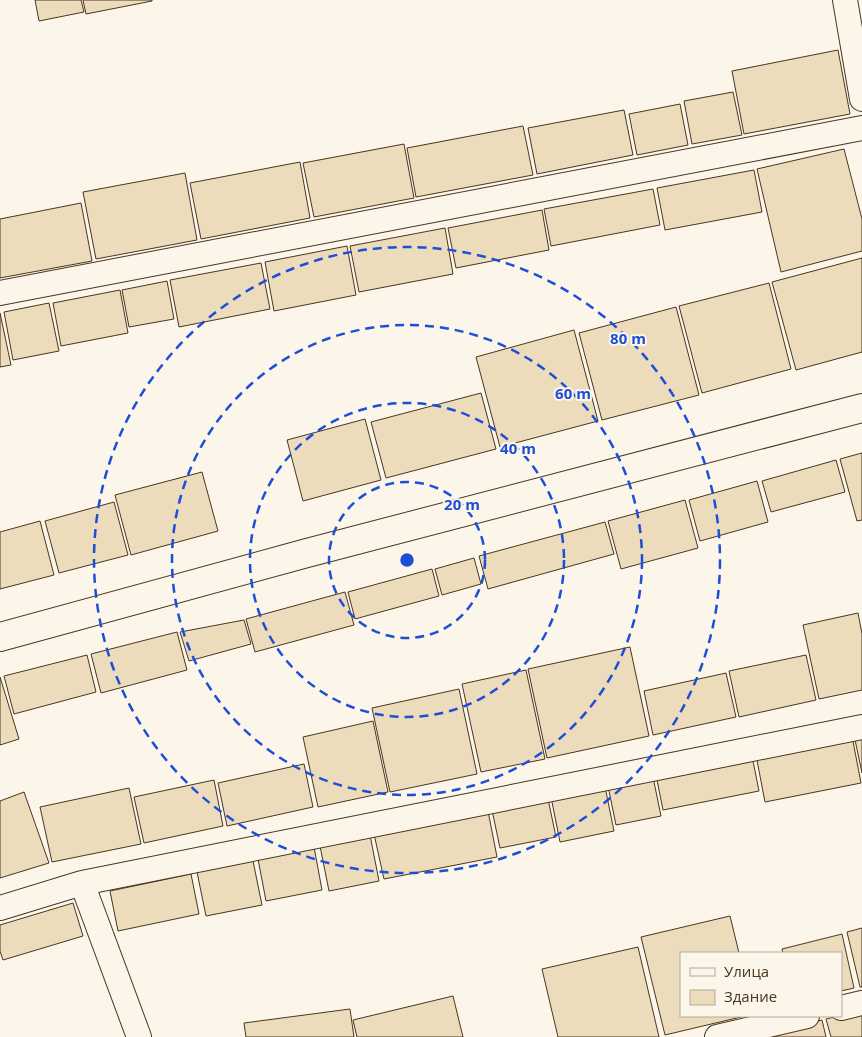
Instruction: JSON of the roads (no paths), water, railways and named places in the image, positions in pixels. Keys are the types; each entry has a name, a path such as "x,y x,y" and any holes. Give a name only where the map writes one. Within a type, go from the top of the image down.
{"main road":[{"path":"0,637 307,553 862,408"}],"street":[{"path":"845,0 862,99"},
{"path":"0,293 862,128"},
{"path":"0,908 82,883 862,727"},
{"path":"82,883 139,1037"},
{"path":"842,1008 862,1002"},
{"path":"717,1037 802,1017"}]}
